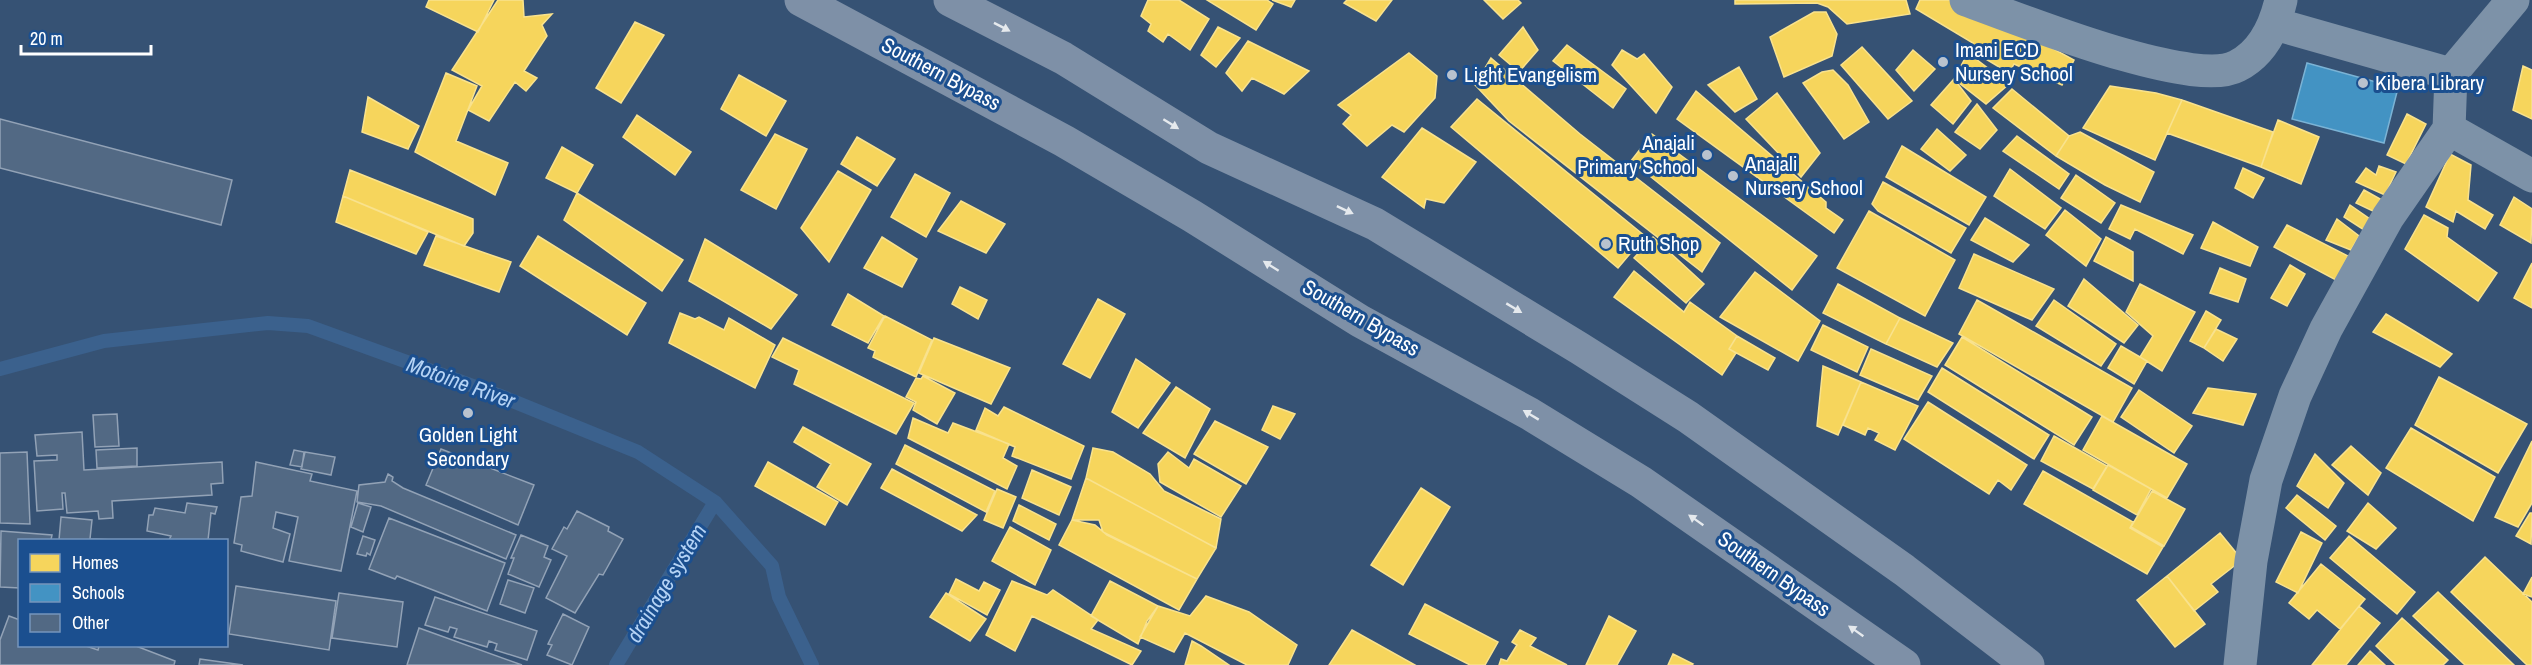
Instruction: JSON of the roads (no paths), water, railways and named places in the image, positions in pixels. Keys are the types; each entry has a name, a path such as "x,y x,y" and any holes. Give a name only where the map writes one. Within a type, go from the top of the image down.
{"highway":[{"name":"Southern Bypass","path":"801,0 1064,141 1192,216 1360,321 1530,414 1641,482 1904,665"},
{"path":"950,0 1063,58 1209,148 1375,224 1579,348 1688,417 1904,570 2028,665"}],"street":[{"path":"1966,0 2105,50 2177,68 2235,68 2255,54 2278,12 2451,74"},
{"path":"2240,665 2251,561 2266,480 2295,396 2326,329 2388,217 2449,129 2451,74 2513,0"},
{"path":"2449,129 2532,176"}],"waterway":[{"name":"Motoine River","path":"0,369 104,341 268,323 308,326 498,395 638,452 715,502 772,566 779,597 812,665"},
{"name":"drainage system","path":"616,665 715,502"}],"place":[{"name":"Imani ECD Nursery School","path":"1943,62"},
{"name":"Light Evangelism","path":"1452,75"},
{"name":"Kibera Library","path":"2363,83"},
{"name":"Anajali Primary School","path":"1707,155"},
{"name":"Anajali Nursery School","path":"1733,176"},
{"name":"Ruth Shop","path":"1606,244"},
{"name":"Golden Light Secondary","path":"468,413"}]}
